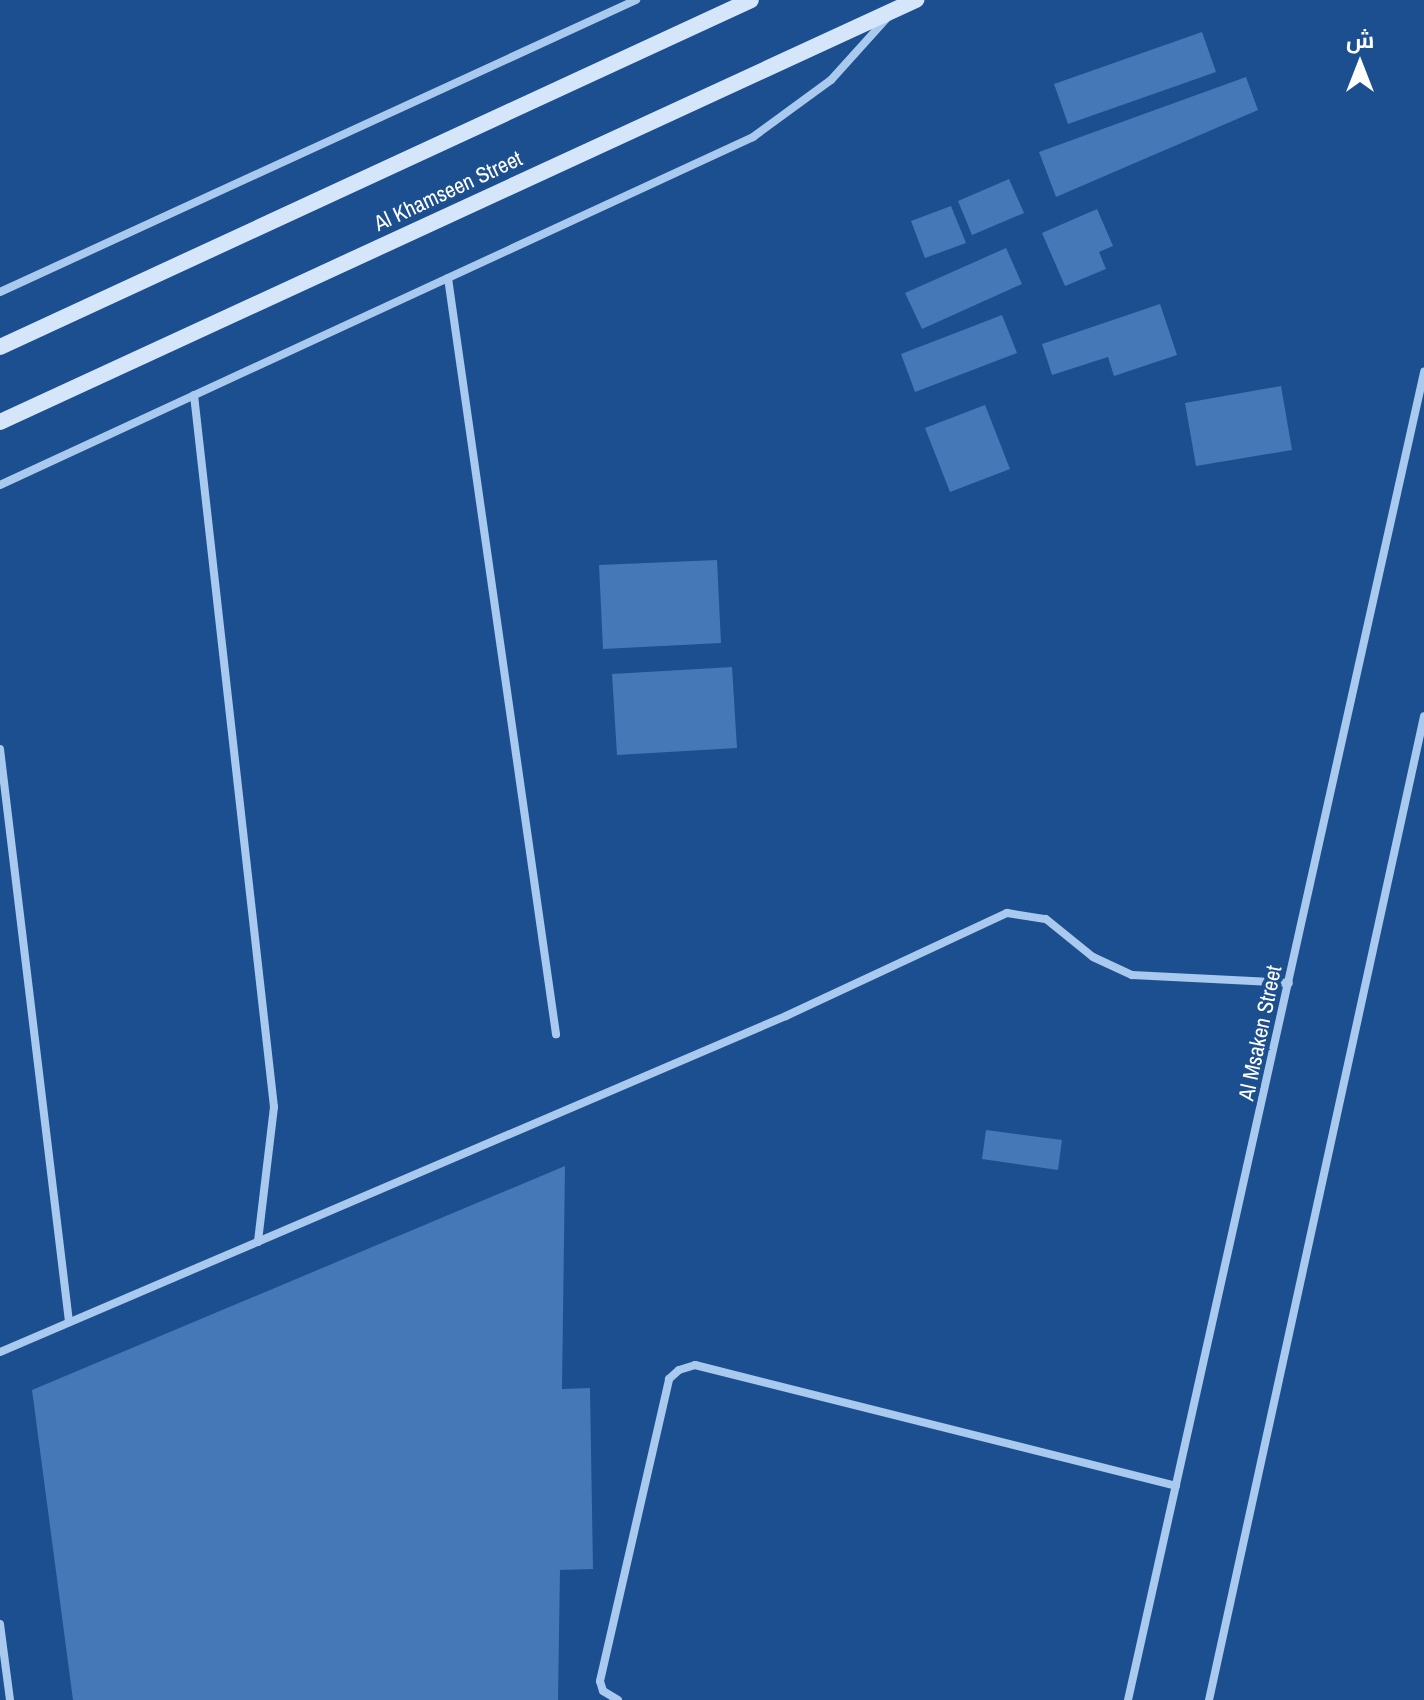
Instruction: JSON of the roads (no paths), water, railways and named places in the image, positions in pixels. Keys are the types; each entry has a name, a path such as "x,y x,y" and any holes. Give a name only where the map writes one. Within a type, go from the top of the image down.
{"main road":[{"name":"Al Khamseen Street","path":"0,347 751,0"},
{"name":"Al Khamseen Street","path":"0,422 916,0"}],"street":[{"path":"0,292 636,0"},
{"path":"0,485 753,137 831,80 896,8"},
{"path":"448,278 556,1034"},
{"name":"Al Msaken Street","path":"1128,1700 1424,372"},
{"path":"194,395 274,1107 258,1242"},
{"path":"1209,1700 1424,716"},
{"path":"0,749 69,1322"},
{"path":"0,1352 786,1016 1007,913 1046,919 1093,957 1132,975 1289,983"},
{"path":"618,1700 603,1691 600,1681 669,1379 679,1370 695,1365 1176,1486"},
{"path":"0,1624 10,1700"}]}
